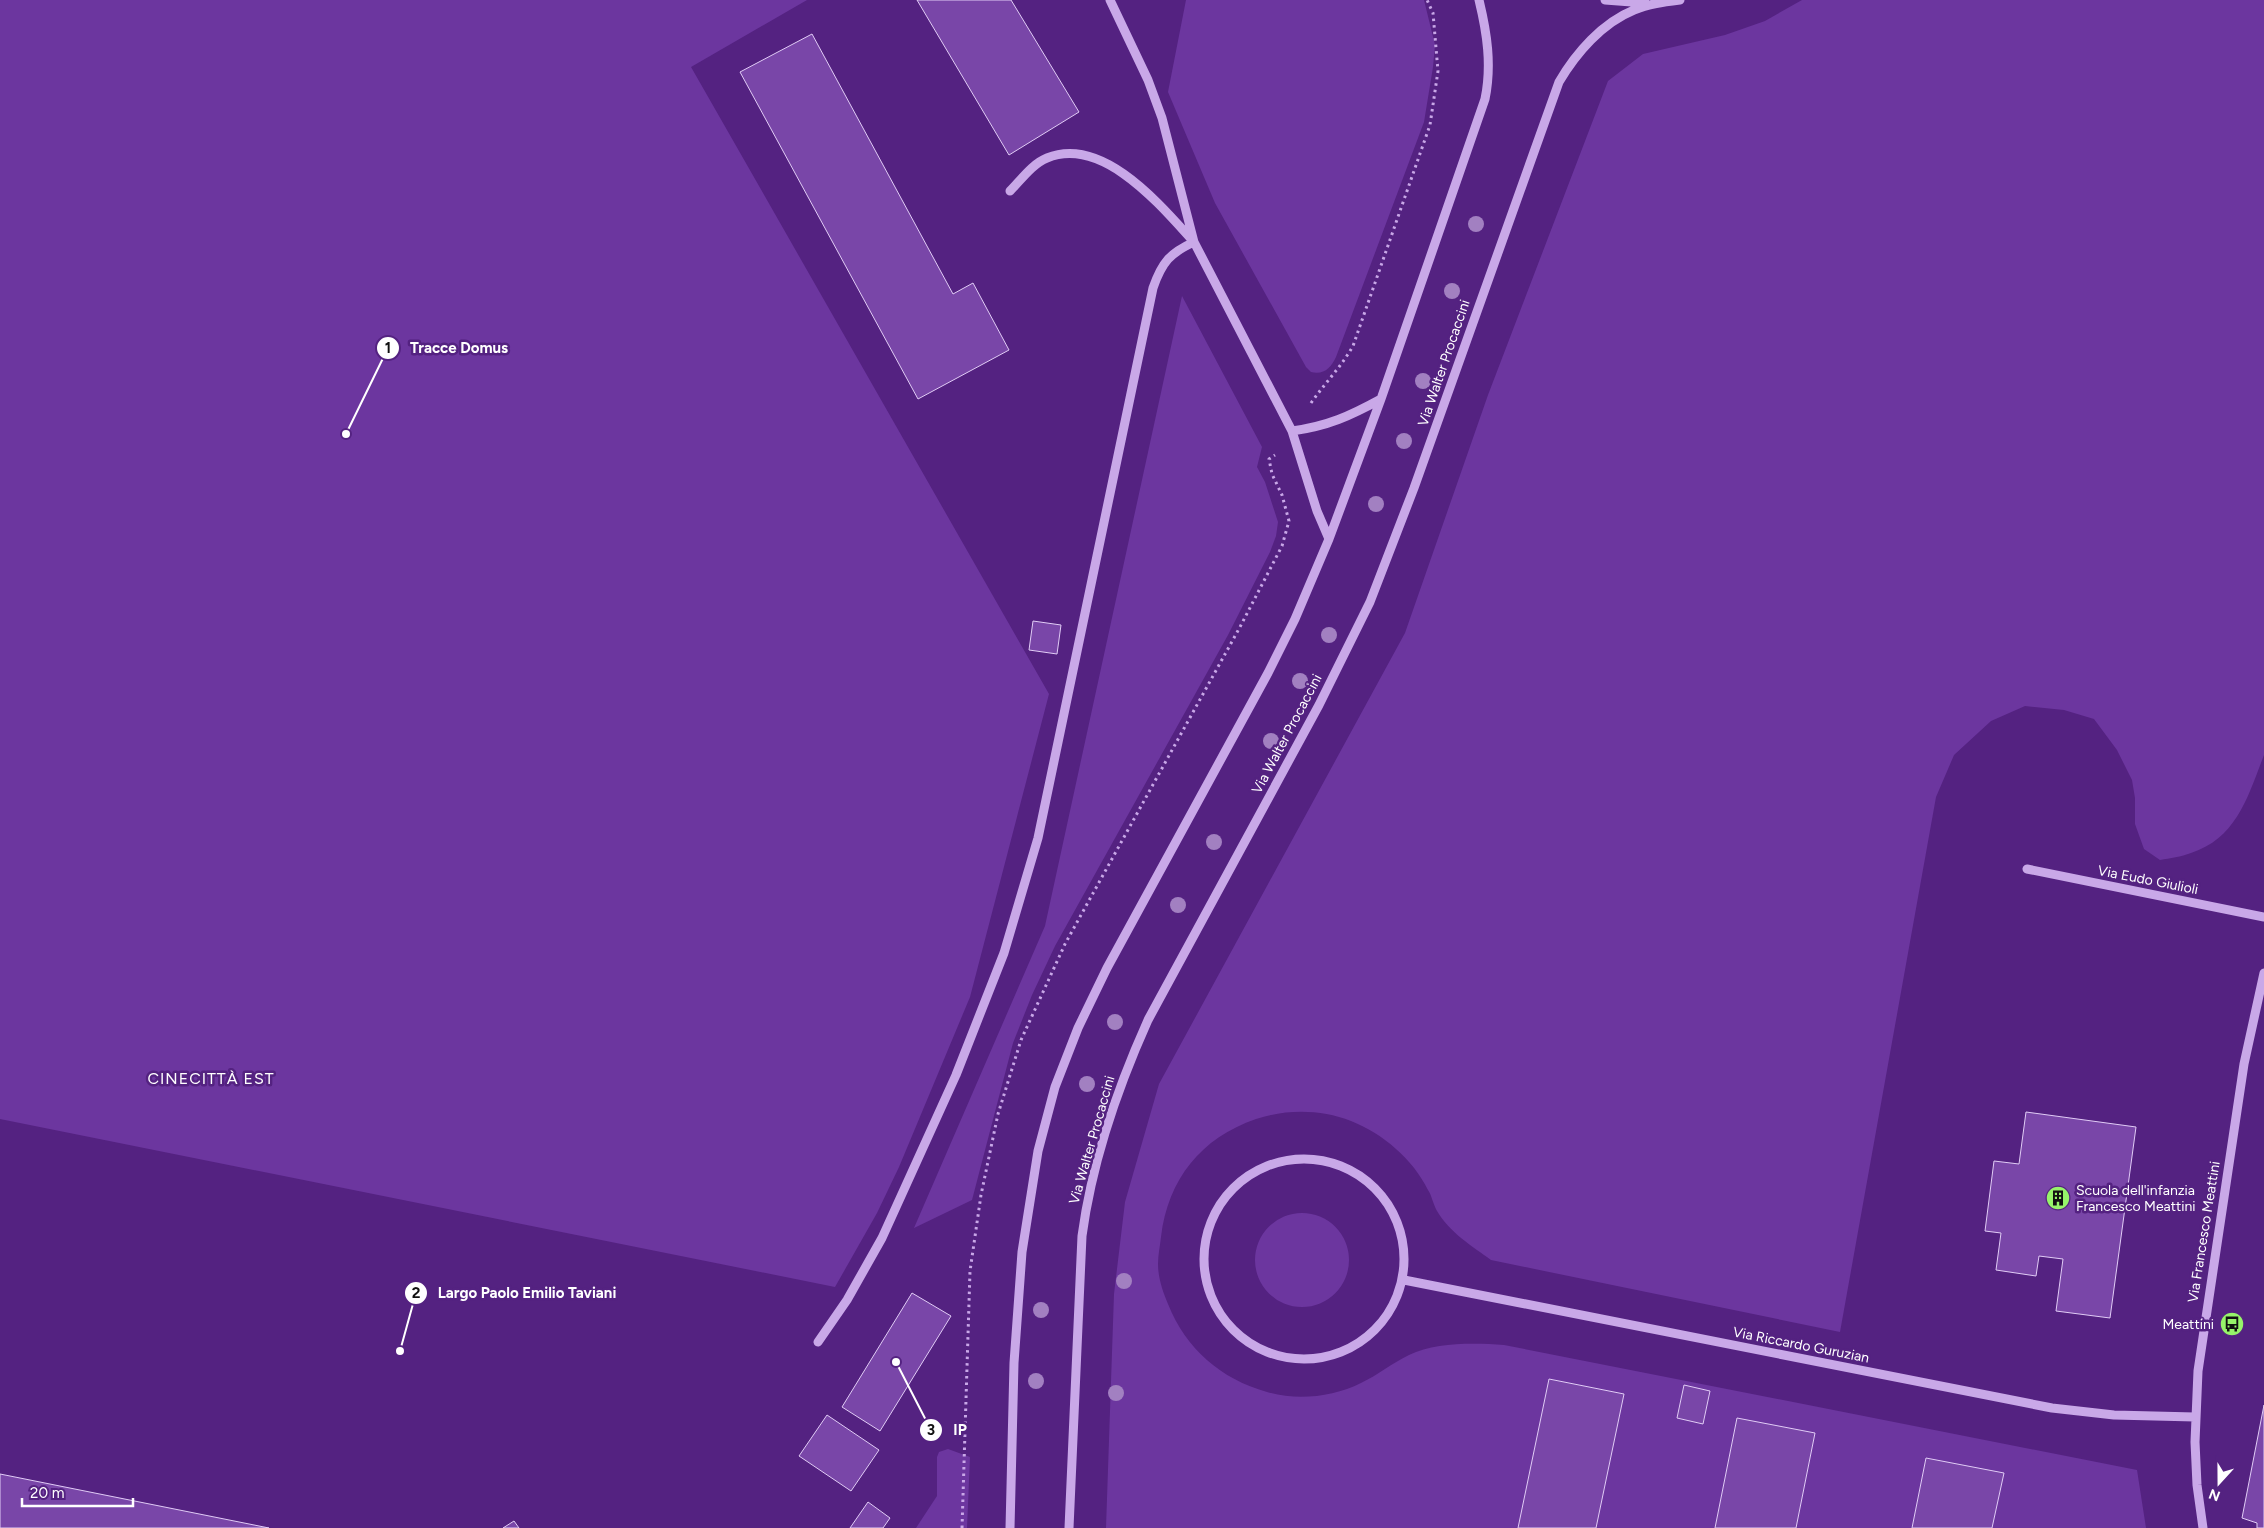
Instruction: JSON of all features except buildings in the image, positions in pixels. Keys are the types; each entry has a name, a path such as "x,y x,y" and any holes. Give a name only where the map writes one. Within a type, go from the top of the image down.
{"street":[{"path":"1110,0 1148,80 1162,118 1194,242 1292,431 1317,511 1329,540"},
{"path":"1010,1528 1014,1363 1022,1252 1038,1151 1055,1087 1078,1028 1107,968 1268,672 1295,619 1329,540 1381,399 1485,99 1489,77 1489,60 1480,0"},
{"name":"Via Walter Procaccini","path":"1605,0 1656,4"},
{"name":"Via Walter Procaccini","path":"1069,1528 1082,1236 1086,1204 1102,1142 1129,1064 1152,1012 1306,729 1370,602 1414,488 1559,82 1572,61 1609,24 1635,9 1680,0"},
{"path":"1010,192 1035,165 1046,158 1060,154 1090,158 1105,163 1123,173 1146,191 1194,242"},
{"path":"818,1342 851,1292 893,1217 968,1045 1004,953 1022,897 1040,828 1153,288 1166,260 1177,250 1194,242"},
{"path":"1292,431 1318,428 1336,422 1381,399"},
{"name":"Via Eudo Giulioli","path":"2027,870 2264,917"},
{"name":"Via Francesco Meattini","path":"2203,1528 2197,1476 2195,1417 2200,1352 2244,1064 2264,973"},
{"path":"1317,1159 1349,1169 1376,1189 1395,1215 1405,1248 1404,1280 1391,1311 1370,1336 1341,1353 1308,1360 1276,1356 1246,1341 1223,1318 1208,1288 1203,1255 1210,1223 1227,1194 1240,1183 1253,1173 1284,1161 1317,1159"},
{"name":"Via Riccardo Guruzian","path":"1404,1280 2044,1407 2114,1416 2195,1417"}],"path":[{"path":"1313,401 1342,366 1352,346 1430,125 1438,71 1433,13 1427,0"}],"shaded area":[{"path":"0,0 807,0 691,67 1049,694 970,997 899,1167 877,1213 835,1287 0,1119"},
{"path":"1186,0 1424,0 1435,45 1424,122 1336,357 1326,370 1316,373 1311,372 1306,367 1215,203 1168,92"},
{"path":"1802,0 2264,0 2264,755 2239,814 2220,837 2207,846 2187,854 2160,860 2144,849 2135,824 2135,798 2132,780 2117,750 2094,719 2064,710 2025,706 1991,721 1954,755 1936,797 1840,1332 1491,1260 1461,1238 1442,1219 1422,1179 1395,1148 1363,1126 1340,1117 1316,1112 1279,1113 1236,1127 1219,1137 1190,1163 1171,1197 1165,1216 1158,1257 1160,1280 1176,1320 1195,1348 1220,1370 1235,1379 1267,1392 1303,1397 1339,1392 1361,1383 1403,1358 1420,1351 1455,1344 1504,1345 2137,1470 2146,1528 1106,1528 1114,1294 1125,1202 1159,1084 1405,633 1488,395 1608,81 1643,54 1725,35 1765,21"},
{"path":"1182,296 1262,447 1257,467 1265,482 1278,522 1276,536 1270,552 1228,635 1055,946 1032,995 1013,1043 972,1200 914,1228 1045,926"},
{"path":"1302,1213 1320,1217 1335,1227 1345,1242 1349,1260 1345,1278 1335,1293 1320,1303 1302,1307 1284,1303 1269,1293 1259,1278 1255,1260 1259,1242 1269,1227 1284,1217"},
{"path":"948,1449 970,1457 967,1528 916,1528 937,1496 937,1457 939,1452"}],"place":[{"name":"Tracce Domus","path":"346,434"},
{"name":"Scuola dell'infanzia Francesco Meattini","path":"2058,1198"},
{"name":"Meattini","path":"2232,1324"},
{"name":"Largo Paolo Emilio Taviani","path":"400,1351"},
{"name":"IP","path":"896,1362"}],"district":[{"name":"CINECITTÀ EST","path":"211,1078"}]}
